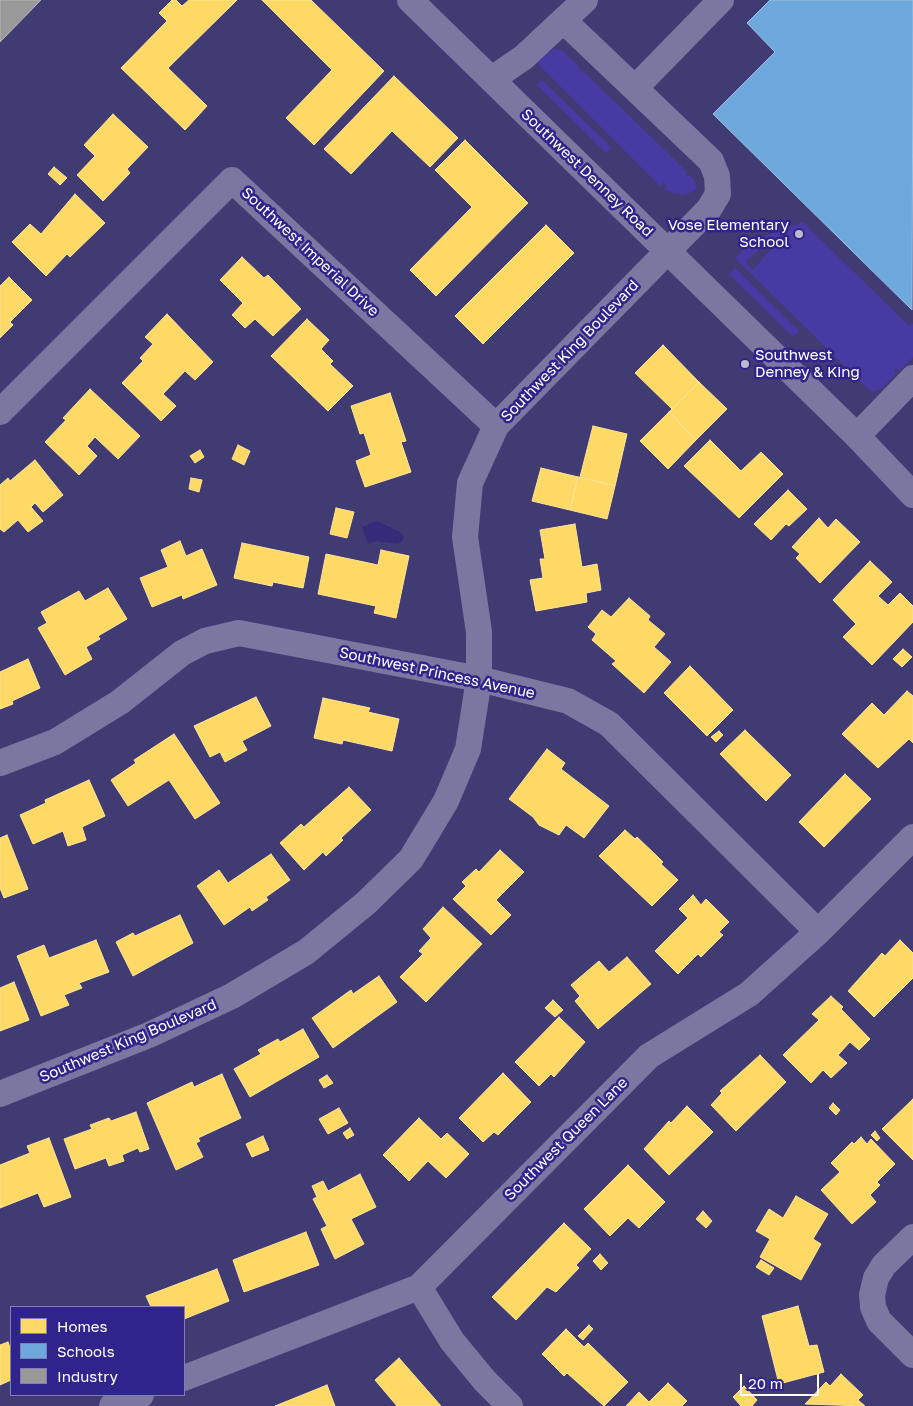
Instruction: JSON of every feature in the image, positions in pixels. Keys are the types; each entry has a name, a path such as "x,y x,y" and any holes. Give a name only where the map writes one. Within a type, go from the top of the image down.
{"street":[{"name":"Southwest Denney Road","path":"410,0 857,436 913,495"},
{"path":"492,79 524,57 585,0"},
{"path":"635,88 721,0"},
{"name":"Southwest King Boulevard","path":"0,1094 149,1036 232,996 306,952 366,903 412,859 446,801 468,749 479,679 479,632 465,537 470,484 496,426 667,252 708,209 718,194 717,176 711,161 564,21"},
{"name":"Southwest Imperial Drive","path":"0,412 232,180 496,426"},
{"path":"857,436 913,378"},
{"name":"Southwest Princess Avenue","path":"0,763 55,742 120,702 182,653 205,641 239,633 479,679 568,701 610,724 818,932"},
{"name":"Southwest Queen Lane","path":"185,1378 419,1287 649,1056 749,994 818,932 913,837"},
{"path":"913,1236 884,1265 876,1278 872,1295 873,1307 878,1321 913,1355"},
{"path":"419,1287 452,1342 485,1381 510,1406"},
{"path":"112,1406 138,1396"}],"shaded area":[{"path":"555,48 563,51 581,69 579,71 583,71 687,172 685,174 687,177 689,175 694,179 697,190 681,196 680,193 674,194 664,189 667,186 664,183 660,186 536,62"},
{"path":"542,80 612,148 606,153 537,85"},
{"path":"803,222 908,325 913,324 913,357 900,371 896,368 894,370 897,373 880,390 872,392 735,258 752,241","holes":["770,240 775,245 753,270 745,262"]},
{"path":"735,268 799,331 793,337 729,274"},
{"path":"377,521 400,532 404,537 403,540 398,544 376,541 368,544 362,527"}],"building: Homes":[{"path":"172,0 176,0 182,6 189,0 237,0 168,68 207,106 185,130 121,68 167,21 159,13"},
{"path":"262,0 311,0 384,71 314,145 286,118 332,70"},
{"path":"394,76 458,138 430,167 392,131 351,174 324,149"},
{"path":"113,114 148,147 127,169 130,173 103,201 77,175 95,156 84,145"},
{"path":"465,140 528,203 436,296 410,270 472,207 435,170"},
{"path":"54,167 67,178 60,185 48,174"},
{"path":"75,194 105,223 70,257 67,254 46,276 12,242 30,224 41,234"},
{"path":"546,225 574,253 483,344 455,316"},
{"path":"242,257 264,278 268,275 301,309 273,336 255,319 245,328 232,315 243,303 220,280"},
{"path":"9,277 32,300 10,322 13,325 0,338 0,286"},
{"path":"167,314 213,362 195,380 185,371 163,394 176,406 161,421 122,383 143,361 140,358 153,344 145,337"},
{"path":"307,319 329,340 321,349 333,361 330,364 353,386 328,411 271,356"},
{"path":"663,345 699,382 672,409 635,373"},
{"path":"699,382 727,409 696,440 669,412"},
{"path":"90,389 140,436 118,459 95,437 87,446 97,456 79,475 45,442 66,420 63,418"},
{"path":"390,393 406,441 401,442 411,472 365,487 356,461 371,455 364,433 360,434 351,406"},
{"path":"669,412 696,440 668,469 640,441"},
{"path":"593,426 627,434 615,486 580,477"},
{"path":"710,440 741,471 761,452 783,474 739,518 684,466"},
{"path":"238,445 250,451 244,465 232,459"},
{"path":"200,450 204,457 195,463 190,456"},
{"path":"35,460 63,495 43,512 35,503 31,507 43,521 28,532 18,520 4,532 0,529 0,485 8,478 10,481"},
{"path":"541,468 578,477 570,510 532,501"},
{"path":"578,477 615,486 607,519 570,510"},
{"path":"191,478 202,480 199,492 189,489"},
{"path":"788,490 807,509 789,526 786,524 771,540 754,524"},
{"path":"336,508 354,512 347,538 330,534"},
{"path":"819,518 828,528 836,519 860,542 820,583 796,558 800,554 792,547"},
{"path":"575,524 582,567 597,564 601,590 586,593 587,602 536,611 530,580 543,578 540,559 545,559 540,530"},
{"path":"180,541 186,556 202,549 217,585 183,599 182,595 152,607 140,578 168,567 161,550"},
{"path":"242,543 309,557 303,588 273,582 272,586 234,578"},
{"path":"381,550 409,556 396,618 374,613 376,606 318,594 326,554 378,565"},
{"path":"870,561 892,582 878,596 888,605 900,593 913,606 913,622 872,665 843,637 856,624 833,600"},
{"path":"108,588 127,619 98,636 100,639 86,647 92,659 65,675 38,628 47,623 41,612 79,591 85,601"},
{"path":"629,598 650,616 648,620 665,634 654,647 671,662 644,693 612,664 616,661 592,640 596,634 588,627 602,610 611,617"},
{"path":"903,649 912,657 902,667 893,659"},
{"path":"28,659 40,688 12,701 13,704 0,709 0,672"},
{"path":"690,666 733,710 707,736 664,693"},
{"path":"907,691 913,696 913,743 909,739 878,768 842,734 872,703 884,715"},
{"path":"256,697 271,726 242,741 247,750 225,762 220,752 210,757 194,726"},
{"path":"323,698 370,708 368,712 399,719 392,751 343,740 342,744 314,738"},
{"path":"745,730 791,775 766,801 720,754"},
{"path":"719,731 723,735 716,742 711,737"},
{"path":"174,734 220,803 195,819 169,780 128,806 111,780 136,763 134,760"},
{"path":"547,749 565,763 561,769 609,806 584,838 566,825 559,835 539,825 533,817 509,799"},
{"path":"845,774 871,799 824,847 799,822"},
{"path":"89,780 105,816 82,827 86,840 68,846 63,831 33,844 20,815 46,803 45,800"},
{"path":"349,787 371,810 341,838 343,840 326,856 323,852 304,870 280,843 301,824 304,827"},
{"path":"625,830 635,839 637,837 663,862 661,864 678,880 652,906 599,856"},
{"path":"7,835 28,889 4,898 0,888 0,838"},
{"path":"500,850 524,872 496,900 511,915 491,935 453,899 466,886 462,882 476,869 479,872"},
{"path":"271,854 290,880 266,897 268,900 252,911 250,907 224,925 197,886 219,870 228,883"},
{"path":"693,895 701,905 706,899 729,922 719,932 723,935 701,957 698,954 678,974 655,951 688,918 679,909"},
{"path":"443,907 482,944 426,1002 400,977 423,954 419,951 431,938 423,929"},
{"path":"180,915 193,943 133,976 116,942 133,933 135,936"},
{"path":"96,940 109,972 79,983 82,988 64,995 69,1005 41,1016 17,956 44,945 49,958"},
{"path":"900,940 913,953 913,978 874,1017 848,991 882,953 885,956"},
{"path":"627,957 651,984 598,1029 575,1001 580,996 571,985 599,961 609,972"},
{"path":"379,976 397,1002 333,1048 312,1018 351,990 353,994"},
{"path":"14,982 29,1020 0,1031 0,988"},
{"path":"831,996 870,1039 859,1050 850,1042 838,1055 847,1063 831,1078 823,1070 811,1083 783,1055 819,1020 812,1014"},
{"path":"553,1000 563,1010 555,1017 545,1008"},
{"path":"559,1017 585,1042 554,1077 551,1074 539,1086 515,1062"},
{"path":"303,1029 319,1057 250,1097 234,1069 261,1054 258,1050 278,1039 280,1042"},
{"path":"760,1055 786,1082 736,1131 711,1105 722,1093 720,1091"},
{"path":"503,1073 531,1102 498,1135 494,1132 483,1142 459,1118"},
{"path":"222,1074 241,1118 198,1138 200,1141 196,1143 203,1157 176,1170 147,1103 192,1082 194,1087"},
{"path":"327,1075 333,1083 324,1088 319,1080"},
{"path":"913,1099 913,1160 882,1129"},
{"path":"833,1103 840,1110 836,1115 829,1108"},
{"path":"687,1106 713,1132 669,1175 644,1149 669,1121 671,1123"},
{"path":"339,1108 348,1123 328,1134 319,1119"},
{"path":"136,1112 149,1149 140,1152 138,1148 122,1155 124,1161 109,1166 106,1158 75,1169 64,1139 92,1129 90,1125 109,1118 111,1121"},
{"path":"419,1118 441,1139 447,1133 469,1154 446,1178 428,1161 409,1181 383,1155"},
{"path":"350,1128 354,1135 347,1139 343,1133"},
{"path":"875,1131 880,1138 877,1141 871,1135"},
{"path":"263,1136 269,1150 252,1157 246,1144"},
{"path":"861,1137 867,1144 871,1139 895,1164 877,1182 880,1185 870,1195 876,1202 852,1224 821,1190 840,1172 831,1163 852,1142 854,1144"},
{"path":"49,1138 71,1197 44,1207 38,1193 0,1208 0,1165 30,1153 27,1146"},
{"path":"628,1165 665,1202 639,1228 628,1218 610,1236 584,1209"},
{"path":"360,1174 376,1207 351,1219 364,1244 335,1259 321,1229 327,1226 313,1199 317,1197 312,1186 323,1181 328,1191"},
{"path":"796,1196 828,1214 813,1239 821,1244 801,1280 760,1257 770,1239 756,1231 769,1209 783,1218"},
{"path":"703,1211 712,1221 706,1228 696,1219"},
{"path":"564,1223 591,1249 576,1265 579,1268 556,1292 547,1287 516,1320 492,1297"},
{"path":"306,1232 319,1265 244,1292 233,1260"},
{"path":"600,1254 608,1263 601,1270 593,1261"},
{"path":"761,1260 774,1268 769,1275 756,1267"},
{"path":"217,1269 229,1301 185,1319 185,1306 151,1306 146,1296"},
{"path":"798,1306 809,1346 817,1345 824,1372 779,1384 762,1316"},
{"path":"589,1325 593,1329 583,1340 578,1336"},
{"path":"566,1329 584,1347 588,1343 628,1382 604,1406 567,1373 564,1376 542,1354"},
{"path":"8,1342 10,1347 10,1380 0,1385 0,1345"},
{"path":"399,1358 441,1406 397,1406 375,1380"},
{"path":"841,1374 863,1395 858,1400 865,1406 805,1404 826,1382 830,1386"},
{"path":"668,1383 687,1401 682,1406 626,1406 639,1392 649,1402"},
{"path":"327,1385 335,1406 275,1406"},
{"path":"744,1386 757,1400 752,1406 741,1406 733,1397"}],"building: Schools":[{"name":"Vose Elementary School","path":"770,0 913,0 912,310 713,114 775,52 747,23"}],"building: Industry":[{"path":"0,0 41,0 0,42"}],"place":[{"name":"Vose Elementary School","path":"799,234"},
{"name":"Southwest Denney & King","path":"745,364"}]}
